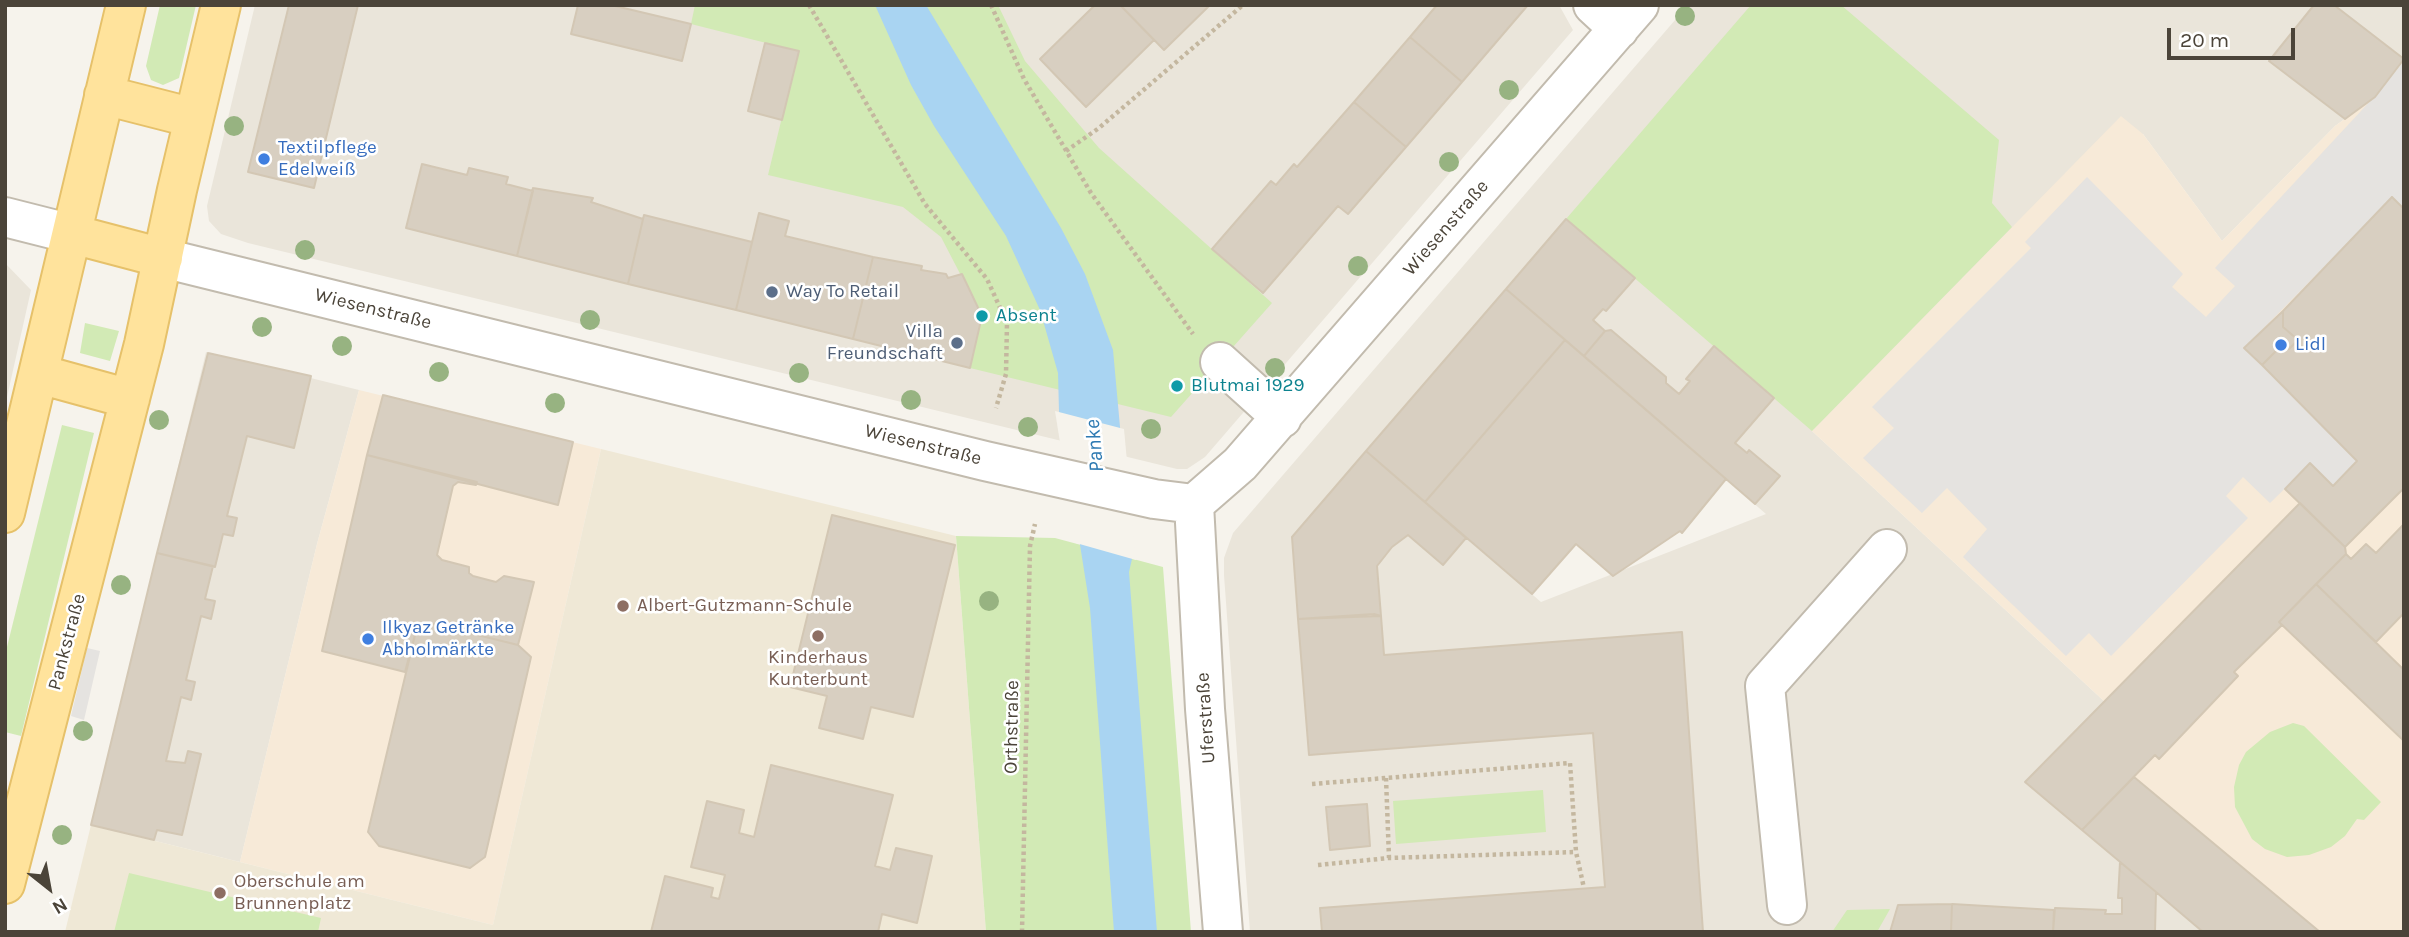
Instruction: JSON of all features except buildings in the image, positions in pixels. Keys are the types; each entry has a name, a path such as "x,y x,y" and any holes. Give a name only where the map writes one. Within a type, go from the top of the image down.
{"main road":[{"path":"5,513 125,5"},
{"name":"Pankstraße","path":"5,884 130,399 221,5"},
{"path":"104,95 194,118"},
{"name":"Wiesenstraße","path":"72,234 163,258"},
{"path":"39,374 130,399"}],"street":[{"name":"Wiesenstraße","path":"163,258 1051,475 1154,499 1194,504 1240,464 1282,418 1617,13"},
{"name":"Wiesenstraße","path":"5,217 72,234"},
{"path":"1220,362 1282,418"},
{"name":"Uferstraße","path":"1194,504 1205,709 1223,932"},
{"path":"1787,905 1765,685 1887,549"}],"path":[{"path":"809,5 925,204 992,290 1007,323 1006,374 996,408"},
{"path":"991,5 1024,79 1091,192 1184,325 1220,362"},
{"path":"1066,150 1099,128 1243,5"},
{"name":"Orthstraße","path":"1022,932 1030,545 1035,524"},
{"path":"1312,784 1570,763 1576,852 1584,888"},
{"path":"1386,778 1389,858"},
{"path":"1318,864 1389,858 1576,852"}],"shaded area":[{"path":"255,5 1559,5 1573,30 1205,457 1187,469 1177,469 248,243 221,234 209,221 207,206"},
{"path":"1688,5 2404,5 2404,61 2375,97 2335,126 2222,241 2143,134 1812,431 2105,702 2203,932 1250,932 1224,575 1224,558 1233,533","holes":["1584,356 1766,514 1541,602 1366,451"]},
{"path":"2404,61 2404,932 2203,932 2025,782 2105,702 1812,431 2121,116 2143,134 2222,241 2335,126 2375,97"},
{"path":"2404,61 2404,209 2392,198 2244,348 2357,461 2333,486 2310,464 2270,503 2243,477 2226,496 2248,518 2111,656 2089,633 2066,656 1963,557 1987,529 1947,488 1922,513 1863,458 1894,428 1872,407 2031,248 2025,242 2087,177 2183,274 2172,287 2206,317 2235,286 2215,268 2374,97"},
{"path":"5,263 31,290 5,406"},
{"path":"206,352 359,390 317,544 240,862 91,825"},
{"path":"359,390 601,449 493,925 240,862 317,544"},
{"path":"601,449 956,536 986,932 65,932 91,825 493,925"},
{"path":"87,648 100,651 84,720 71,716"}],"green space":[{"path":"160,5 196,5 179,78 163,85 151,80 146,66"},
{"path":"695,5 998,5 1025,61 1099,148 1272,303 1171,417 970,368 982,316 941,237 903,207 768,175 798,51 691,24"},
{"path":"1751,5 1841,5 1999,140 1992,203 2012,227 1812,431 1566,219"},
{"path":"85,323 119,331 110,361 80,353"},
{"path":"62,425 94,433 21,736 5,732 5,655"},
{"path":"956,536 1055,538 1163,567 1191,932 986,932"},
{"path":"2293,723 2304,726 2381,802 2364,820 2357,819 2345,836 2331,847 2309,855 2287,857 2265,849 2252,839 2235,807 2234,787 2239,765 2246,752 2270,732"},
{"path":"1543,790 1546,832 1396,844 1393,801"},
{"path":"129,873 321,918 318,932 114,932"},
{"path":"1890,909 1877,932 1832,932 1847,910"}],"water":[{"name":"Panke","path":"875,5 926,5 1061,228 1085,274 1113,350 1132,559 1129,572 1157,932 1114,932 1090,608 1059,412 1058,373 1040,310 1006,236 934,126 911,85"}],"pier":[{"path":"1055,411 1124,429 1136,560 1076,543"}],"place":[{"name":"Textilpflege Edelweiß","path":"264,159"},
{"name":"Way To Retail","path":"772,292"},
{"name":"Absent","path":"982,316"},
{"name":"Villa Freundschaft","path":"957,343"},
{"name":"Lidl","path":"2281,345"},
{"name":"Blutmai 1929","path":"1177,386"},
{"name":"Albert-Gutzmann-Schule","path":"623,606"},
{"name":"Kinderhaus Kunterbunt","path":"818,636"},
{"name":"Ilkyaz Getränke Abholmärkte","path":"368,639"},
{"name":"Oberschule am Brunnenplatz","path":"220,893"}]}
